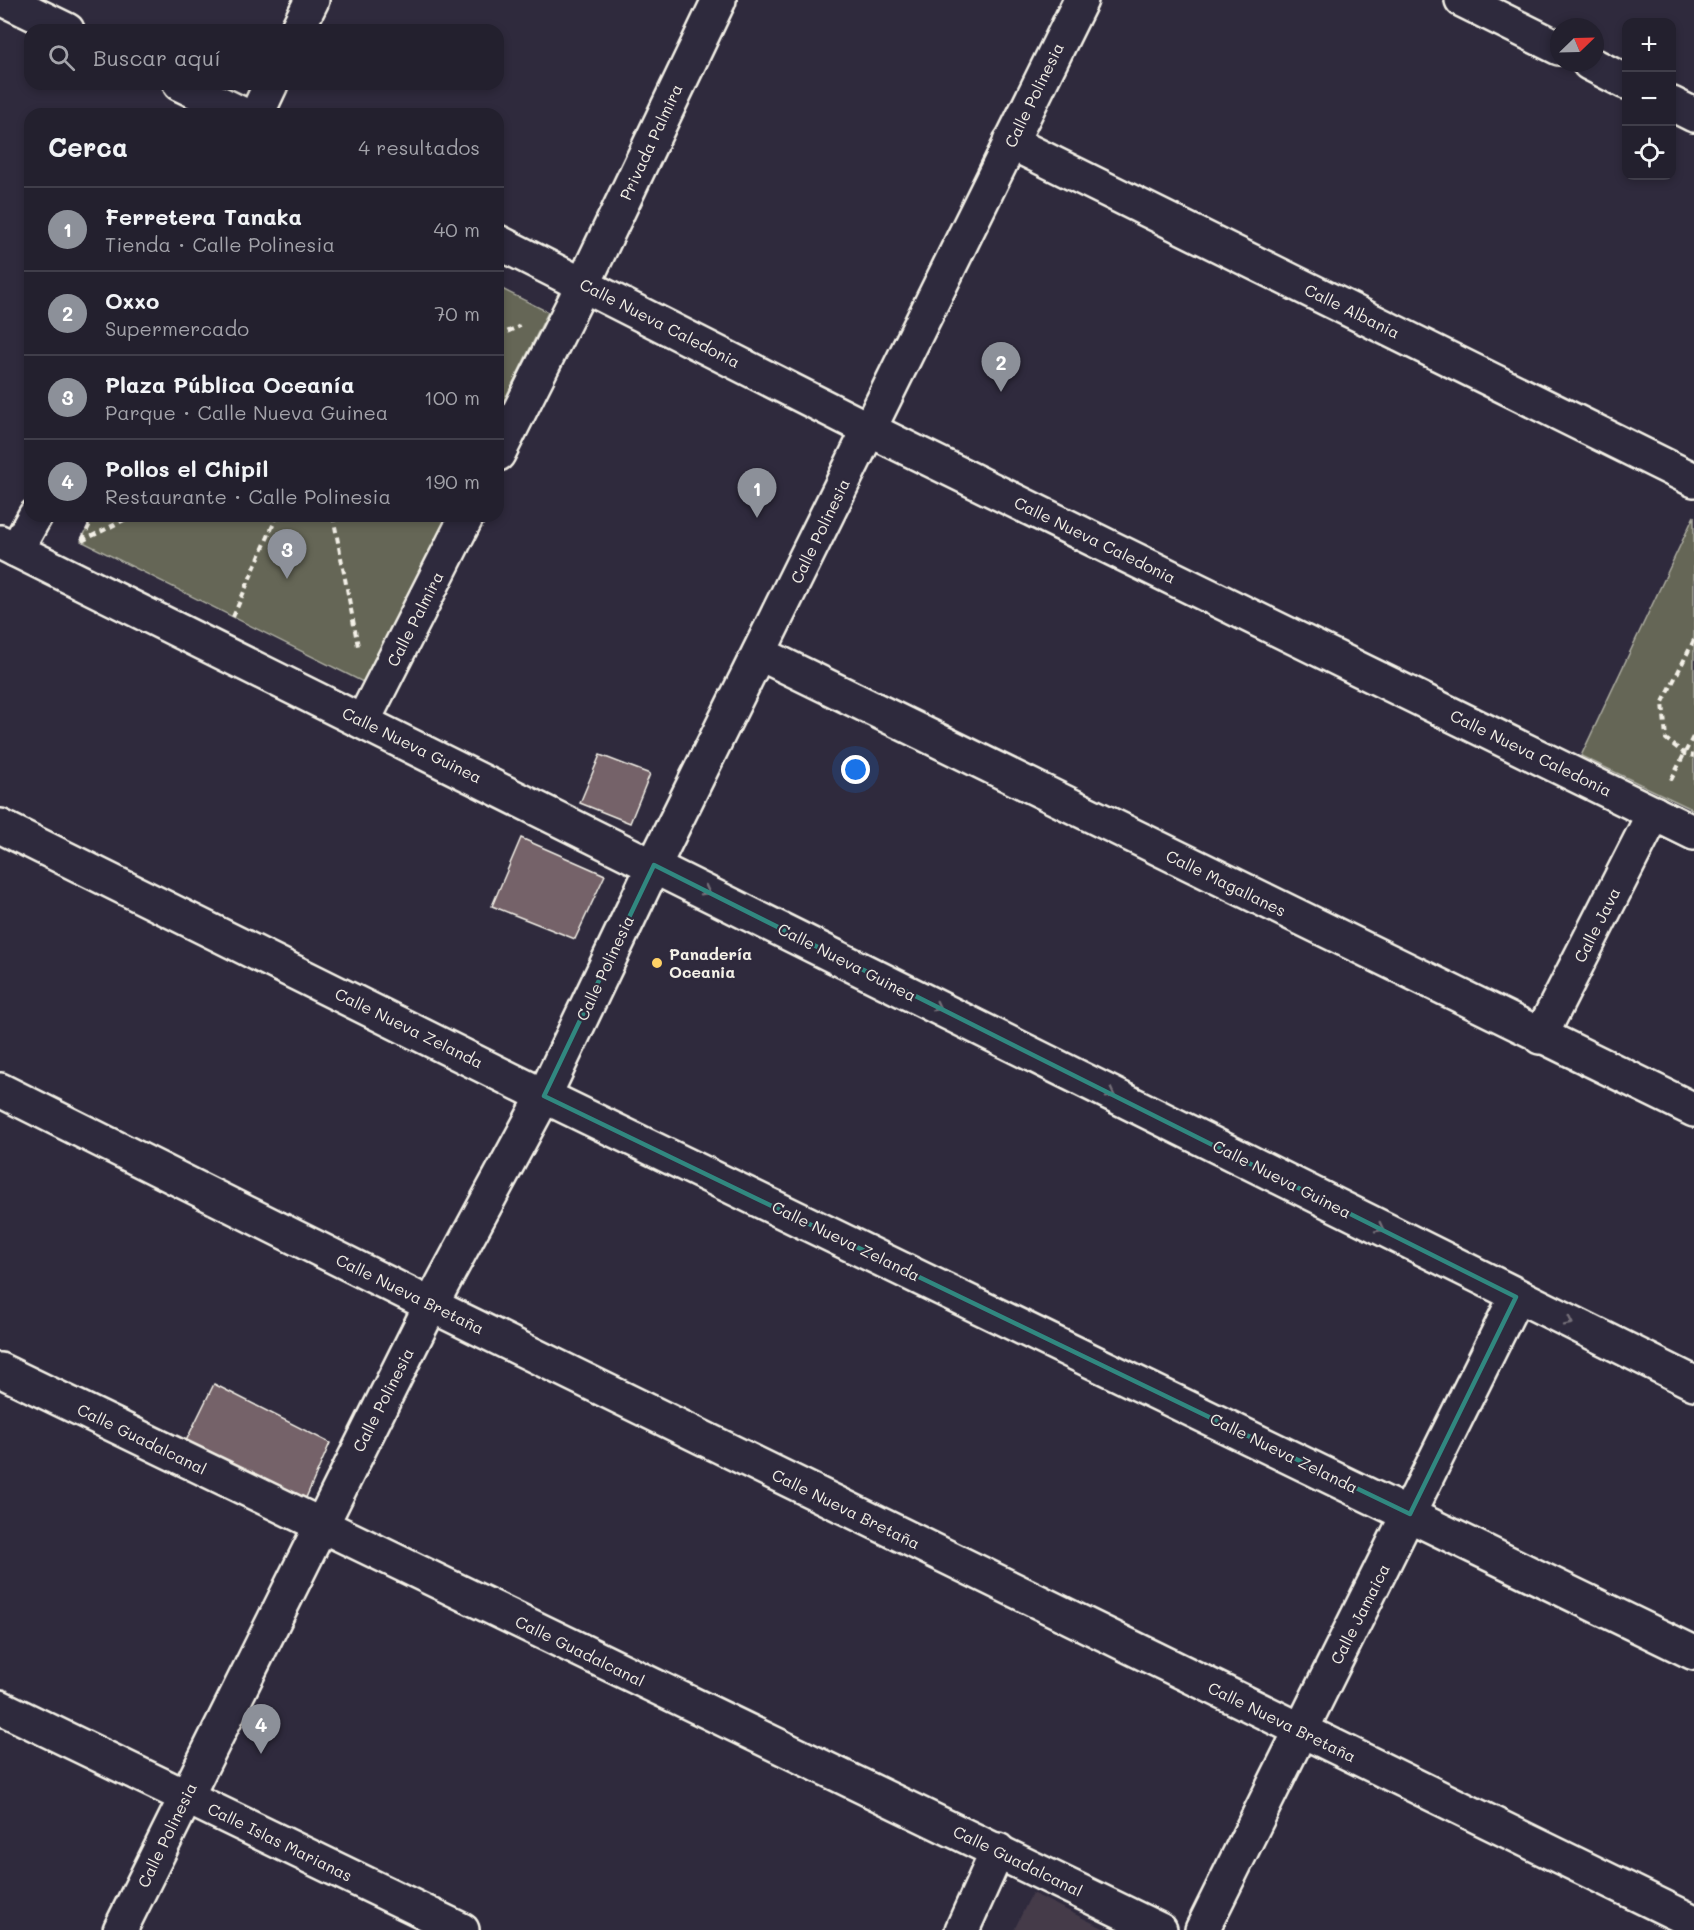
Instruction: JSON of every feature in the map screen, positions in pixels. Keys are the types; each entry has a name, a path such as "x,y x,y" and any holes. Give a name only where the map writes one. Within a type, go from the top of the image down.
{"street":[{"path":"5,0 55,24"},
{"path":"300,24 312,0"},
{"name":"Privada Palmira","path":"584,285 719,0"},
{"name":"Calle Polinesia","path":"120,1930 319,1526 431,1305 544,1096 654,865 1081,0"},
{"path":"1462,0 1550,44"},
{"path":"1604,71 1622,80"},
{"path":"192,90 230,108"},
{"path":"260,108 269,90"},
{"path":"1676,106 1694,115"},
{"name":"Calle Albania","path":"1010,142 1694,480"},
{"name":"Calle Nueva Caledonia","path":"504,245 870,430 1694,833"},
{"path":"504,442 584,285"},
{"path":"8,546 30,522"},
{"name":"Calle Palmira","path":"363,721 464,522"},
{"name":"Calle Nueva Guinea","path":"8,546 654,865 1516,1297 1694,1383"},
{"name":"Calle Magallanes","path":"759,654 1540,1037 1694,1110"},
{"name":"Calle Java","path":"1540,1037 1654,813"},
{"name":"Calle Nueva Zelanda","path":"0,826 544,1096 1694,1653"},
{"name":"Calle Nueva Bretaña","path":"0,1090 431,1305 1694,1922"},
{"name":"Calle Jamaica","path":"1202,1930 1516,1297"},
{"name":"Calle Guadalcanal","path":"0,1370 319,1526 998,1850 1160,1930"},
{"name":"Calle Islas Marianas","path":"0,1707 462,1930"},
{"path":"962,1930 998,1850"}],"path":[{"path":"81,541 120,522"},
{"path":"233,616 274,522"},
{"path":"334,522 359,649"},
{"path":"1694,640 1662,702 1666,739 1685,754 1694,756"},
{"path":"1669,785 1694,735"}],"highlighted area":[{"path":"654,865 1516,1297 1410,1514 544,1096"}],"shaded area":[{"path":"1032,1893 1107,1930 1014,1930"}],"green space":[{"path":"504,290 548,312 504,401"},
{"path":"1694,516 1694,810 1581,756"},
{"path":"90,522 445,522 365,683 81,541"}],"building":[{"path":"600,755 650,774 630,823 580,803"},
{"path":"521,838 605,875 575,939 492,906"},
{"path":"214,1384 330,1443 305,1500 186,1441"}],"place":[{"name":"Oxxo","path":"1001,392"},
{"name":"Ferretera Tanaka","path":"757,518"},
{"name":"Plaza Pública Oceanía","path":"287,579"},
{"name":"Panadería Oceania","path":"657,963"},
{"name":"Pollos el Chipil","path":"261,1754"}]}
